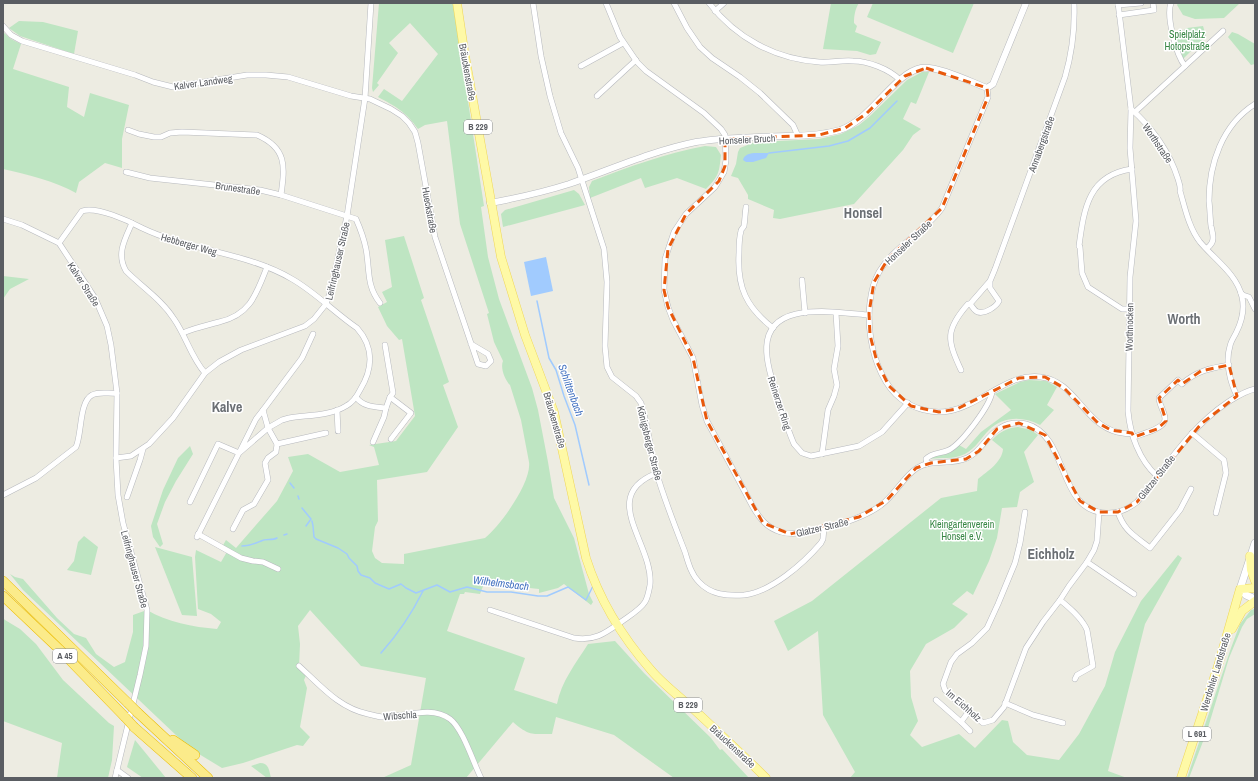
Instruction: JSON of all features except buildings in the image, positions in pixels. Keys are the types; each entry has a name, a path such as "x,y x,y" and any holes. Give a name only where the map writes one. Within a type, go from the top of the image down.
{"highway":[{"name":"A 45","path":"6,584 150,726 208,778"},
{"name":"A 45","path":"3,596 59,649 142,735 192,778"},
{"path":"150,726 195,755"},
{"path":"142,735 178,774"}],"main road":[{"name":"Bräuckenstraße","path":"457,3 490,203 501,257 515,304 554,412 586,558 593,579 618,624 632,646 652,672 742,754 766,778"},
{"name":"L 691","path":"1226,638 1242,611 1255,600 1246,595 1240,589 1255,543"},
{"name":"L 691","path":"1250,556 1251,570 1255,581"},
{"path":"1240,589 1255,588"},
{"name":"Werdohler Landstraße","path":"1181,778 1218,666 1240,589"}],"street":[{"name":"Leifringhauser Straße","path":"115,778 146,646 147,610 120,509 116,458 131,456 143,449 173,418 205,372 219,362 241,350 305,326 314,319 326,304 332,290 348,216 365,98 370,3"},
{"name":"Königsberger Straße","path":"533,3 540,49 550,96 561,132 582,179 604,249 607,282 605,346 607,367 612,378 636,396 641,403 657,473 693,575 700,584 712,592 726,596 759,591 799,566 822,539 824,528"},
{"path":"606,3 623,43 636,60 646,71 710,118 721,129 726,139"},
{"path":"674,3 687,28 700,47 712,58 760,93 793,125 798,136"},
{"path":"709,3 715,11 737,32 771,51 803,60 820,62 851,60 864,62 891,73 900,80"},
{"path":"715,11 724,3"},
{"name":"Honseler Straße","path":"1026,3 993,84 987,88 988,96 946,202 939,213 893,254 882,268 874,282 869,315 871,342 879,367 889,386 908,404 921,409 931,412 950,411 1024,377 1040,376 1051,379 1064,388 1098,423 1111,430 1123,434 1133,435"},
{"name":"Annabergstraße","path":"961,370 951,348 951,333 956,318 990,281 1065,77 1073,34 1074,3"},
{"path":"1133,111 1118,4 1141,3"},
{"path":"1119,15 1154,10 1153,3"},
{"path":"1171,3 1170,11 1175,45 1180,60 1185,66"},
{"name":"Kalver Landweg","path":"3,26 11,35 22,41 135,75 153,82 174,87 247,75 266,75 288,77 351,96 365,98"},
{"path":"1133,111 1223,31"},
{"path":"581,66 623,43"},
{"path":"597,96 636,60"},
{"name":"Honseler Bruch","path":"490,203 541,192 582,179 661,150 698,142 726,139 819,135 848,127 866,114 900,80 919,68 933,68 987,88"},
{"name":"Hueckstraße","path":"365,98 370,99 402,116 415,132 435,237 471,344 478,364 486,366 489,364 491,361 488,354 471,344"},
{"path":"1207,248 1212,243 1213,238 1210,217 1210,192 1216,157 1221,141 1237,119 1255,104"},
{"name":"Worthnocken","path":"1133,111 1130,148 1136,222 1130,277 1128,411 1133,435 1140,452 1150,470 1157,476"},
{"name":"Worthstraße","path":"1133,111 1142,118 1170,158 1177,175 1181,188 1180,191 1194,233 1232,277 1241,293 1243,309 1241,322 1229,347 1228,357 1232,386 1237,396"},
{"path":"128,130 154,137 161,137 170,133 182,132 257,135 268,139 281,154 283,160 281,195"},
{"name":"Glatzer Straße","path":"726,139 726,160 725,169 722,175 715,187 686,214 674,232 668,249 664,269 664,290 673,320 693,358 702,405 707,421 760,519 768,527 790,534 824,528 859,517 880,506 913,471 927,464 936,462 948,463 966,459 978,451 997,429 1009,424 1024,424 1035,428 1045,435 1054,449 1074,494 1084,505 1099,512 1118,512 1132,506 1136,502 1192,433 1215,412 1237,396 1248,390 1255,389"},
{"path":"1130,309 1122,309 1088,286 1082,273 1079,246 1083,214 1091,195 1108,177 1132,169"},
{"name":"Brunestraße","path":"126,172 150,178 260,190 348,216"},
{"path":"746,207 744,227 741,231 738,262 740,280 744,293 751,307 762,319 773,328 788,317 805,313 869,315"},
{"name":"Hebberger Weg","path":"59,243 82,211 86,210 117,216 168,239 267,267 292,279 362,333 369,350 371,360 365,382 356,397"},
{"path":"348,216 356,219 360,227 366,249 369,283 374,295 380,303"},
{"path":"3,219 22,225 59,243"},
{"path":"132,223 122,246 122,265 126,271 169,311 183,333 196,361 205,372"},
{"name":"Kalver Straße","path":"59,243 95,298 107,326 111,344 117,393 116,458"},
{"path":"183,333 195,327 229,319 240,314 253,300 267,267"},
{"path":"802,280 805,313"},
{"path":"970,304 975,310 981,312 997,305 999,301 990,288 990,281"},
{"name":"Worthstraße","path":"1241,293 1249,297 1255,309"},
{"path":"822,454 828,410 837,385 834,369 838,346 836,313"},
{"name":"Reinerzer Ring","path":"773,328 766,343 766,359 789,433 795,446 802,453 811,456 822,454 852,448 871,440 886,429 908,404"},
{"path":"278,569 262,562 241,558 198,536 256,419 302,358 313,334"},
{"path":"374,442 393,392 385,345"},
{"path":"1133,435 1157,429 1163,424 1165,419 1159,398 1178,380 1182,384 1201,371 1209,368 1229,365"},
{"path":"927,464 926,459 929,455 945,452 957,444 987,406 992,392"},
{"path":"3,495 36,478 76,447 79,440 86,401 92,395 98,393 117,393"},
{"path":"239,453 268,428 282,420 337,410 347,406 356,397 359,401 367,405 386,408"},
{"path":"390,397 411,413 391,439"},
{"path":"233,529 243,510 254,504 268,480 265,463 268,458 276,452 277,444 271,436 263,410"},
{"path":"337,410 338,431"},
{"path":"277,444 326,433"},
{"path":"1192,433 1224,460 1226,473 1216,513"},
{"path":"190,502 218,444 239,453"},
{"name":"Leifringhauser Straße","path":"127,497 143,449"},
{"path":"490,610 568,636 583,639 593,638 618,624 645,602 648,594 650,569 628,510 631,493 634,487 650,475 657,473"},
{"path":"1118,512 1121,522 1125,528 1150,548 1180,510 1191,489"},
{"name":"Im Eichholz","path":"1025,512 1015,563 987,628 972,643 957,654 951,662 943,684 945,690 953,698 983,723 993,720 1004,707 1026,648 1094,550 1097,541 1099,512"},
{"path":"1087,562 1134,594"},
{"path":"1060,600 1068,606 1085,625 1087,630 1093,666 1077,675 1075,679"},
{"name":"Wibschla","path":"299,666 328,694 342,704 362,713 382,718 431,713 443,715 451,720 460,732 481,778"},
{"path":"936,700 970,731"},
{"path":"1005,703 1032,715 1063,723"},
{"path":"961,722 969,712"},
{"path":"117,770 128,778"}],"highlighted area":[{"path":"926,68 987,88 988,97 942,208 888,259 874,282 869,313 870,335 877,362 889,386 911,406 939,412 957,409 1019,378 1045,377 1064,388 1098,423 1111,430 1132,433 1134,437 1157,429 1166,421 1159,398 1178,380 1182,384 1201,371 1229,365 1237,396 1201,424 1137,502 1118,512 1099,512 1080,501 1045,435 1019,423 997,429 979,451 966,459 931,463 916,468 887,500 859,517 790,534 763,523 707,421 693,358 668,307 664,290 668,249 686,214 719,181 725,166 725,139 819,135 845,128 866,114 905,76"}],"green space":[{"path":"379,3 453,3 484,206 481,207 488,257 499,299 532,388 538,410 554,498 574,538 589,594 593,602 591,605 564,584 558,588 539,593 539,589 502,585 487,576 480,594 465,592 464,594 460,594 447,631 525,658 514,690 557,704 565,680 588,644 615,641 644,673 711,738 720,750 722,749 749,778 674,778 614,735 556,717 552,734 527,732 513,722 466,778 382,778 411,765 426,678 361,666 310,610 298,626 300,644 299,667 307,673 304,680 307,688 300,727 310,737 303,746 297,745 243,763 222,768 194,751 178,737 23,590 10,574 23,579 57,618 74,634 86,638 96,654 114,667 125,662 133,632 133,615 147,610 163,618 180,623 217,629 221,622 211,614 198,609 195,557 196,550 221,562 228,550 222,547 226,540 236,548 277,501 293,471 288,457 308,454 340,472 379,465 374,447 369,445 396,441 415,416 402,339 399,340 387,326 378,307 387,302 382,292 392,287 385,240 404,236 424,298 421,300 449,382 443,385 458,427 427,472 377,480 378,521 375,527 372,551 375,558 382,563 404,564 404,554 485,538 499,524 514,503 526,481 529,471 529,462 521,420 510,385 504,374 502,367 503,361 494,342 487,314 489,313 460,224 447,121 425,125 418,129 400,110 378,97 384,89 402,101 438,54 410,23 389,43 398,53 377,83 379,85 373,92 372,88"},
{"path":"831,3 859,3 855,15 854,23 857,26 855,32 881,42 876,54 870,55 857,51 823,49"},
{"path":"873,3 974,3 953,53 867,17"},
{"path":"1178,3 1240,3 1224,18 1195,19 1183,15 1177,5"},
{"path":"19,21 43,22 78,31 74,54 20,36 9,28"},
{"name":"Spielplatz Hotopstraße","path":"1203,26 1206,36 1183,59 1177,45 1175,35 1187,28"},
{"path":"3,32 11,39 21,44 13,69 69,87 67,107 84,117 90,93 129,105 122,139 122,168 105,163 79,182 76,193 50,181 3,169"},
{"path":"1232,32 1255,44 1255,64 1251,65 1228,37"},
{"path":"922,72 929,72 916,104 911,102 903,119 921,129 913,135 903,150 854,204 780,219 773,218 774,210 748,199 748,195 738,178 731,176 740,148 755,142 819,139 841,134 859,125 907,80"},
{"path":"705,146 716,147 721,155 718,174 714,181 706,189 677,178 645,188 641,178 590,198 589,187 592,181 662,156"},
{"path":"574,190 579,194 585,205 503,227 501,214 505,210"},
{"path":"3,276 29,279 10,289 3,299"},
{"path":"1029,380 1046,381 1057,387 1047,405 1054,410 1040,425 1020,419 1000,422 989,430 972,449 965,454 952,458 929,459 959,445 966,449 981,432 1011,410 995,394 1020,382"},
{"name":"Kleingartenverein Honsel e.V.","path":"1018,427 1031,430 1038,435 1024,452 1034,482 1020,492 1017,507 1002,508 997,538 989,561 973,595 967,591 952,604 968,614 954,628 926,644 910,671 911,697 918,721 910,735 922,747 959,734 975,748 1002,720 1008,721 1013,742 1027,755 1059,760 1079,734 1105,686 1115,652 1141,601 1178,555 1182,558 1145,624 1108,771 1127,778 850,778 855,772 823,715 818,631 788,651 774,621 812,601 941,498 977,491 978,479 994,466 1002,454 1003,449 992,440 997,435 1010,428"},
{"path":"190,446 193,454 165,502 157,524 163,544 160,547 153,537 151,526 163,490 178,458"},
{"path":"84,536 98,547 91,575 67,570 74,561 78,542"},
{"path":"155,547 192,557 197,616 182,615"},
{"path":"1255,609 1255,614 1247,619 1242,627 1229,658 1207,731 1189,778 1187,778 1240,624 1251,610"},
{"path":"3,618 20,629 36,644 63,680 114,726 112,760 108,778 57,778 62,743 3,721"},
{"path":"135,740 166,778 143,778 127,767"},
{"path":"260,763 267,766 271,778 267,778 251,766"}],"water":[{"path":"769,153 766,158 753,162 746,162 743,160 746,155"},
{"path":"546,257 553,291 531,296 524,262"}],"waterway":[{"path":"769,153 829,146 848,141 870,128 897,101"},
{"name":"Schlittenbach","path":"537,301 549,358 556,370 575,425 589,485"},
{"name":"Wilhelmsbach","path":"290,483 294,488"},
{"name":"Wilhelmsbach","path":"302,508 311,519 306,526"},
{"name":"Wilhelmsbach","path":"312,521 314,537 316,539 338,548 347,554 357,566 361,575 370,578 375,583 389,589 401,584 416,593 437,585 450,592 467,587 487,592 511,592 547,596 568,587 586,600 593,586"},
{"path":"242,546 252,545 263,540 277,538"},
{"path":"381,653 404,624 423,591"}],"district":[{"name":"Honsel","path":"863,213"},
{"name":"Worth","path":"1184,319"},
{"name":"Kalve","path":"227,407"},
{"name":"Eichholz","path":"1051,554"}]}
